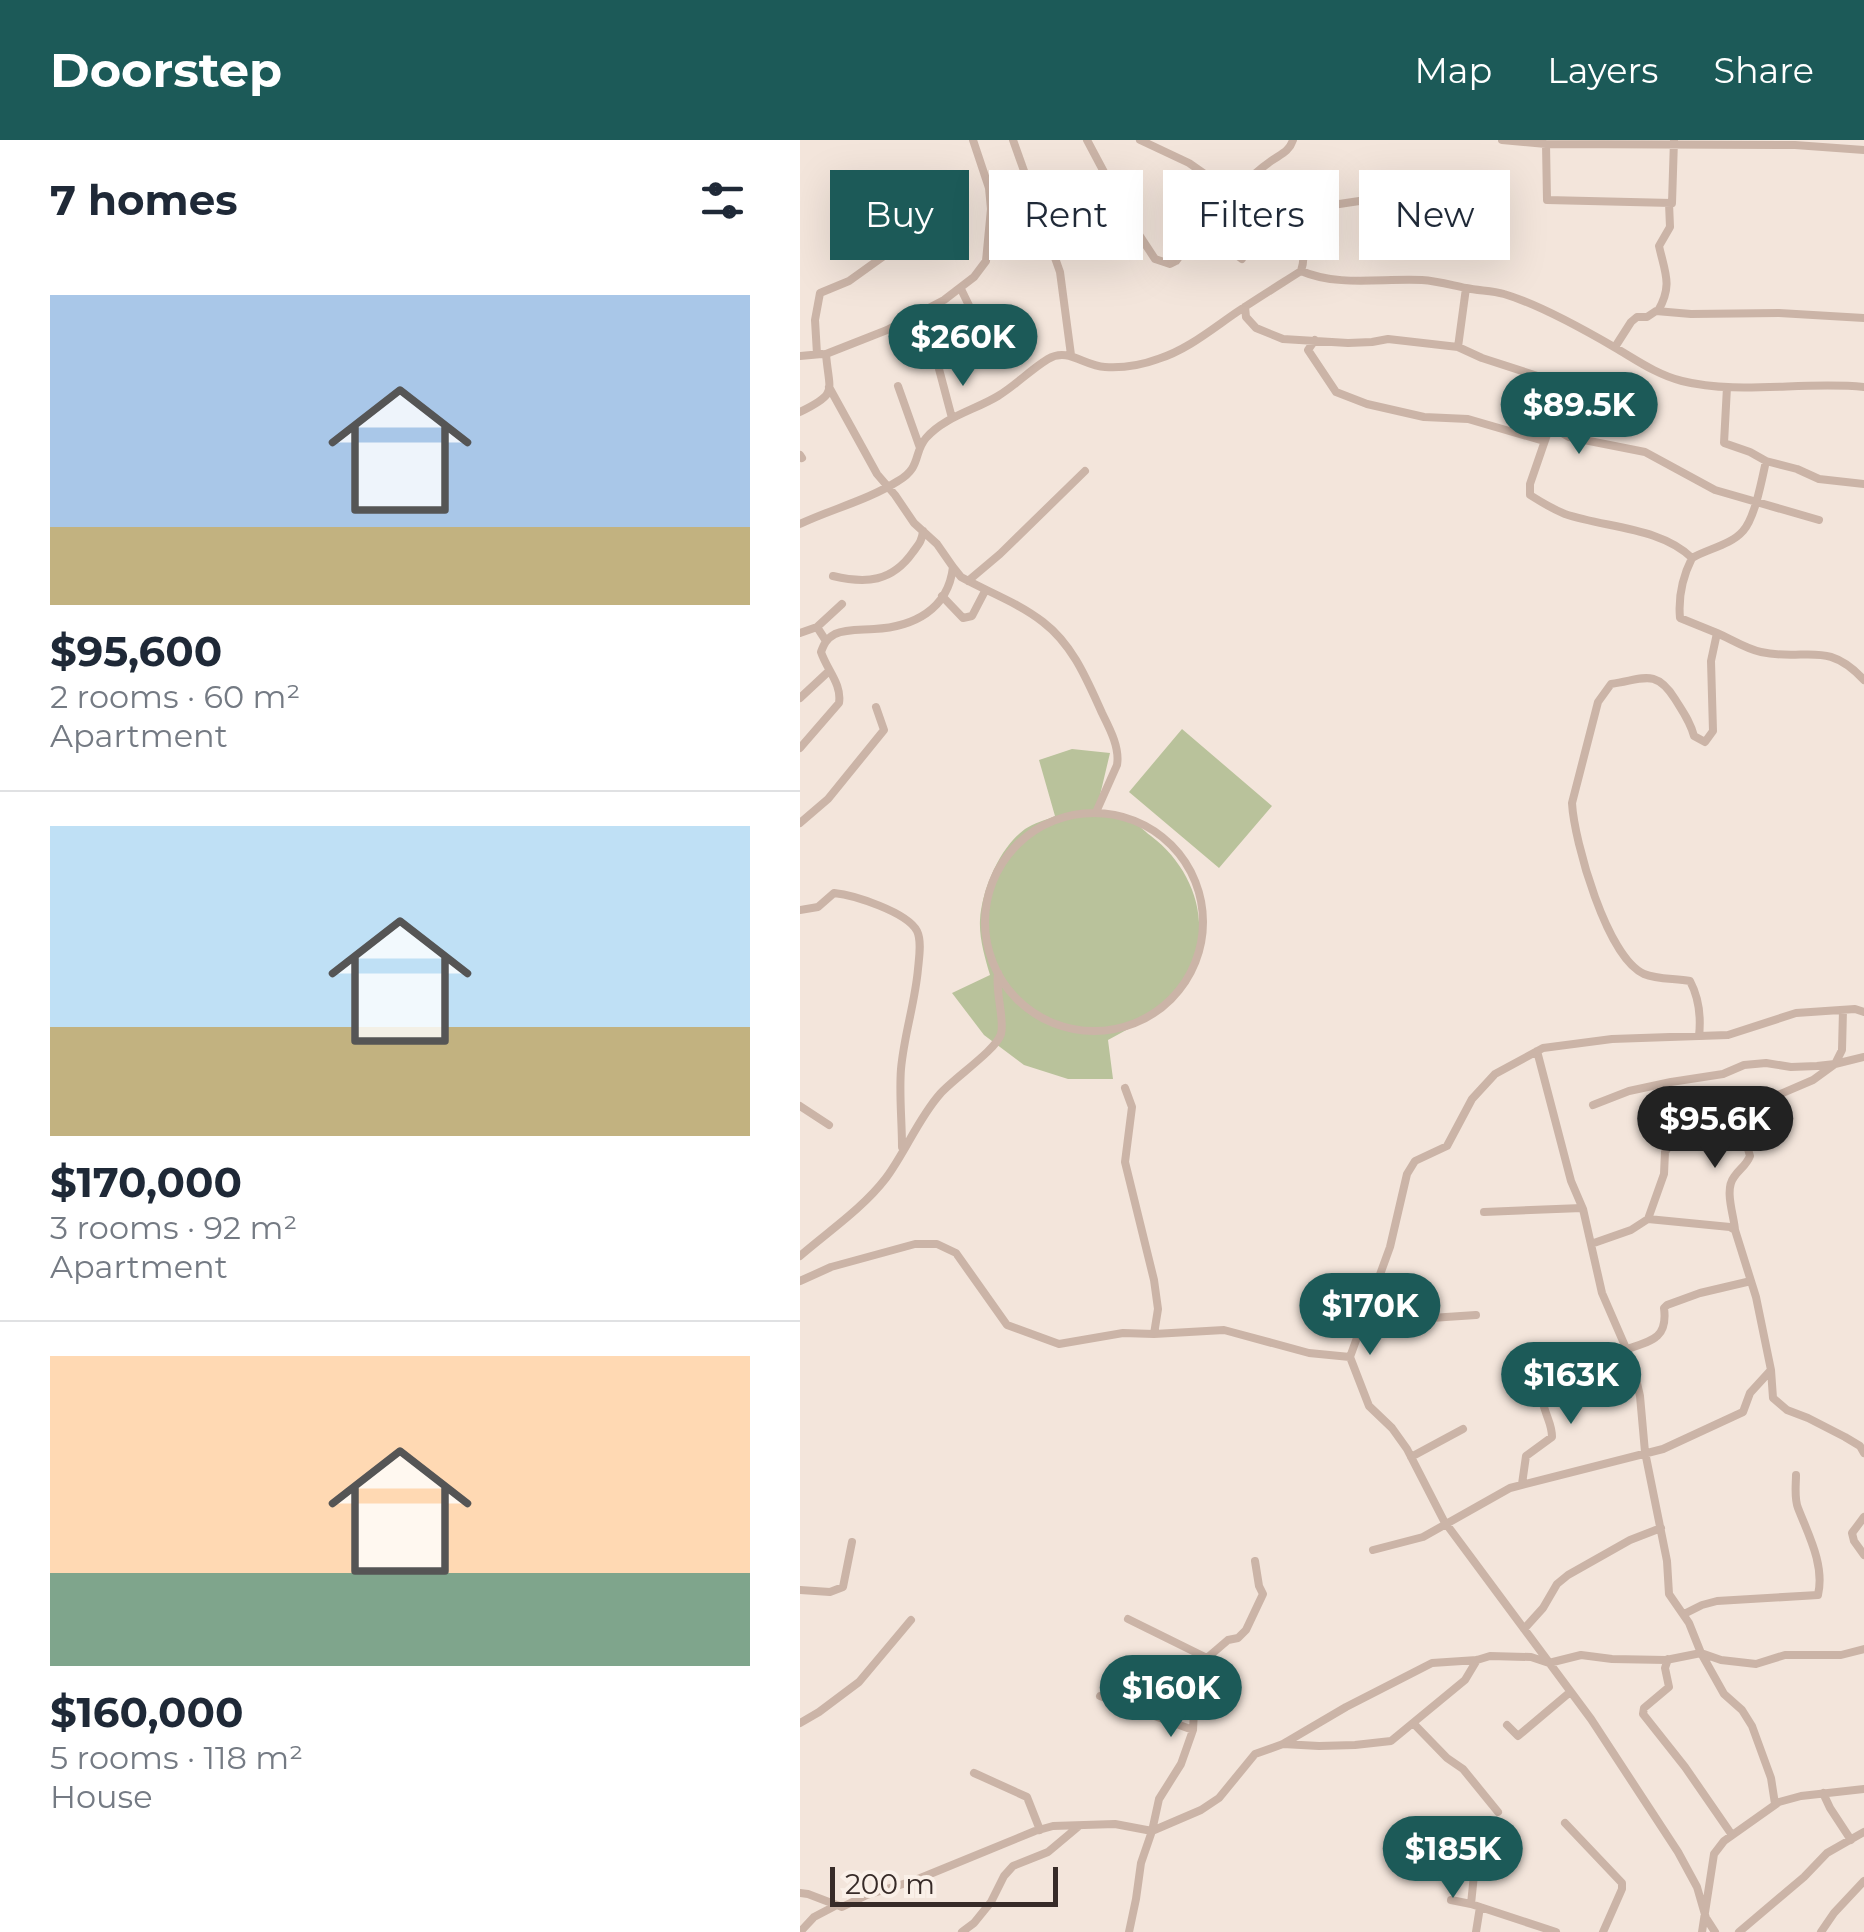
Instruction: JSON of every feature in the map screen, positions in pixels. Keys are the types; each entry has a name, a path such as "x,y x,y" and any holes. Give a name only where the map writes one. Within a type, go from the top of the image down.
{"street":[{"path":"800,356 822,354 887,330 944,300 974,277 986,261 991,208 989,188 973,140"},
{"path":"1013,140 1060,272 1071,355"},
{"path":"1087,140 1155,259 1170,264 1177,260"},
{"path":"1140,140 1199,170"},
{"path":"1260,170 1290,149 1293,140"},
{"path":"1502,140 1546,144 1795,145 1864,150"},
{"path":"1546,144 1547,200 1672,203 1674,143"},
{"path":"1615,347 1630,322 1658,311 1666,297 1668,288 1659,246 1670,227 1669,203"},
{"path":"878,260 849,281 820,292 816,320 830,387 886,486 922,531 938,544 961,578 1043,622 1078,662 1119,757 1097,810"},
{"path":"800,524 898,482 917,464 926,436 952,418 1000,395 1049,358 1071,355 1086,364 1106,368 1156,360 1180,350 1301,271 1304,260"},
{"path":"1301,271 1314,277 1450,283 1503,294 1680,381 1727,387 1864,387"},
{"path":"1458,347 1466,288"},
{"path":"960,289 979,332 978,339 971,344"},
{"path":"1245,307 1246,317 1256,328 1283,339 1372,342 1388,338 1458,347 1550,380 1559,386 1530,495 1567,514 1680,546 1692,558"},
{"path":"1658,311 1864,318"},
{"path":"1315,340 1308,350 1336,392 1424,418 1468,419 1544,441"},
{"path":"940,369 952,418"},
{"path":"898,386 920,448"},
{"path":"800,412 826,398 830,387"},
{"path":"1727,387 1724,443 1819,479 1864,484"},
{"path":"1550,426 1569,436 1645,452 1716,490 1819,520"},
{"path":"1766,460 1756,504 1744,531 1692,558 1682,582 1680,618 1760,652 1836,657 1864,680"},
{"path":"968,582 1085,471"},
{"path":"833,576 869,582 886,578 907,560 923,538 922,531"},
{"path":"800,748 841,697 820,652 826,641 838,632 901,627 934,608 952,579 953,567"},
{"path":"942,596 968,618 985,591"},
{"path":"800,633 817,627 842,604"},
{"path":"817,627 826,641"},
{"path":"1699,1036 1696,991 1690,981 1644,974 1618,950 1583,860 1572,803 1598,702 1610,684 1639,678 1659,680 1689,718 1694,736 1705,742 1713,731 1711,662 1717,633"},
{"path":"800,698 830,671"},
{"path":"800,823 828,800 884,730 876,707"},
{"path":"1097,810 1138,821 1173,845 1199,888 1204,924 1198,954 1184,986 1156,1014 1114,1029 1065,1028 1025,1008 1006,988 986,942 987,901 1006,857 1031,833 1050,822 1097,810"},
{"path":"800,910 818,907 834,893 847,894 905,919 917,931 920,946 916,991 901,1072 902,1150"},
{"path":"800,1256 880,1185 942,1092 994,1046 1002,1024 998,973"},
{"path":"1715,1932 1678,1852 1590,1719 1446,1524 1411,1456 1392,1428 1369,1406 1350,1358 1390,1247 1407,1174 1415,1161 1446,1146 1472,1099 1495,1074 1543,1048 1600,1040 1728,1035 1796,1014 1855,1009 1864,1012"},
{"path":"1591,1244 1631,1230 1648,1218 1664,1174 1665,1152 1675,1137 1707,1120 1813,1080 1835,1064 1842,1050 1843,1010"},
{"path":"1537,1051 1602,1294 1627,1349 1640,1396 1646,1454 1668,1565 1669,1594 1684,1614 1724,1694 1742,1710 1752,1726 1771,1778 1775,1804"},
{"path":"1593,1105 1629,1092 1722,1074 1744,1065 1766,1062 1791,1067 1864,1057"},
{"path":"1126,1088 1132,1106 1126,1162 1154,1280 1158,1309 1154,1334"},
{"path":"800,1106 830,1125"},
{"path":"1738,1111 1750,1156 1729,1187 1773,1398 1787,1410 1845,1437 1864,1452"},
{"path":"1484,1212 1582,1208"},
{"path":"1648,1218 1736,1230"},
{"path":"800,1281 831,1267 915,1244 937,1244 956,1253 1006,1325 1059,1344 1121,1333 1224,1330 1309,1353 1350,1358"},
{"path":"1627,1349 1650,1342 1661,1332 1665,1327 1664,1308 1678,1300 1751,1282"},
{"path":"1368,1310 1431,1318 1476,1316"},
{"path":"1522,1484 1526,1456 1552,1437 1539,1394 1542,1384 1551,1372 1578,1357"},
{"path":"1373,1550 1422,1537 1510,1488 1663,1449 1743,1412 1750,1393 1770,1370"},
{"path":"1411,1456 1463,1429"},
{"path":"1684,1614 1718,1601 1818,1595 1818,1566 1798,1507 1796,1475"},
{"path":"1864,1517 1852,1533 1864,1555"},
{"path":"1524,1629 1568,1575 1630,1540 1661,1528"},
{"path":"800,1590 830,1592 843,1587 852,1542"},
{"path":"1255,1561 1263,1594"},
{"path":"1128,1932 1159,1799 1181,1764 1193,1730 1199,1676 1207,1658 1246,1630 1272,1583"},
{"path":"1128,1619 1207,1658"},
{"path":"800,1722 859,1682 911,1620"},
{"path":"800,1893 842,1907 1053,1826 1115,1824 1152,1830 1201,1810 1219,1798 1255,1754 1284,1744 1432,1663 1490,1656 1532,1657 1549,1663 1580,1655 1668,1659 1702,1653 1720,1660 1756,1664 1785,1655 1861,1651"},
{"path":"1668,1659 1664,1668 1669,1687 1644,1708 1643,1714 1732,1835"},
{"path":"1284,1744 1384,1743 1398,1737 1465,1680 1477,1660"},
{"path":"1507,1726 1518,1736 1569,1693"},
{"path":"1100,1696 1193,1730"},
{"path":"1413,1723 1498,1812"},
{"path":"974,1773 1026,1798 1040,1830"},
{"path":"1702,1932 1714,1854 1732,1835 1775,1804 1801,1796 1864,1789"},
{"path":"1823,1793 1851,1840"},
{"path":"1565,1824 1622,1883 1603,1932"},
{"path":"974,1932 1013,1866 1048,1852 1080,1826"},
{"path":"1739,1932 1827,1853 1864,1832"},
{"path":"1476,1865 1476,1932"},
{"path":"1821,1932 1864,1881"},
{"path":"1452,1900 1556,1932"},
{"path":"800,1932 814,1917 836,1906"},
{"path":"962,1932 986,1908"}],"green space":[{"path":"1182,729 1272,806 1219,868 1129,792"},
{"path":"1072,749 1110,753 1096,812 1129,819 1168,851 1191,888 1197,908 1197,950 1177,991 1154,1013 1108,1040 1113,1079 1068,1079 1024,1065 984,1035 952,993 990,975 980,927 989,882 1016,837 1055,816 1039,760"}]}
